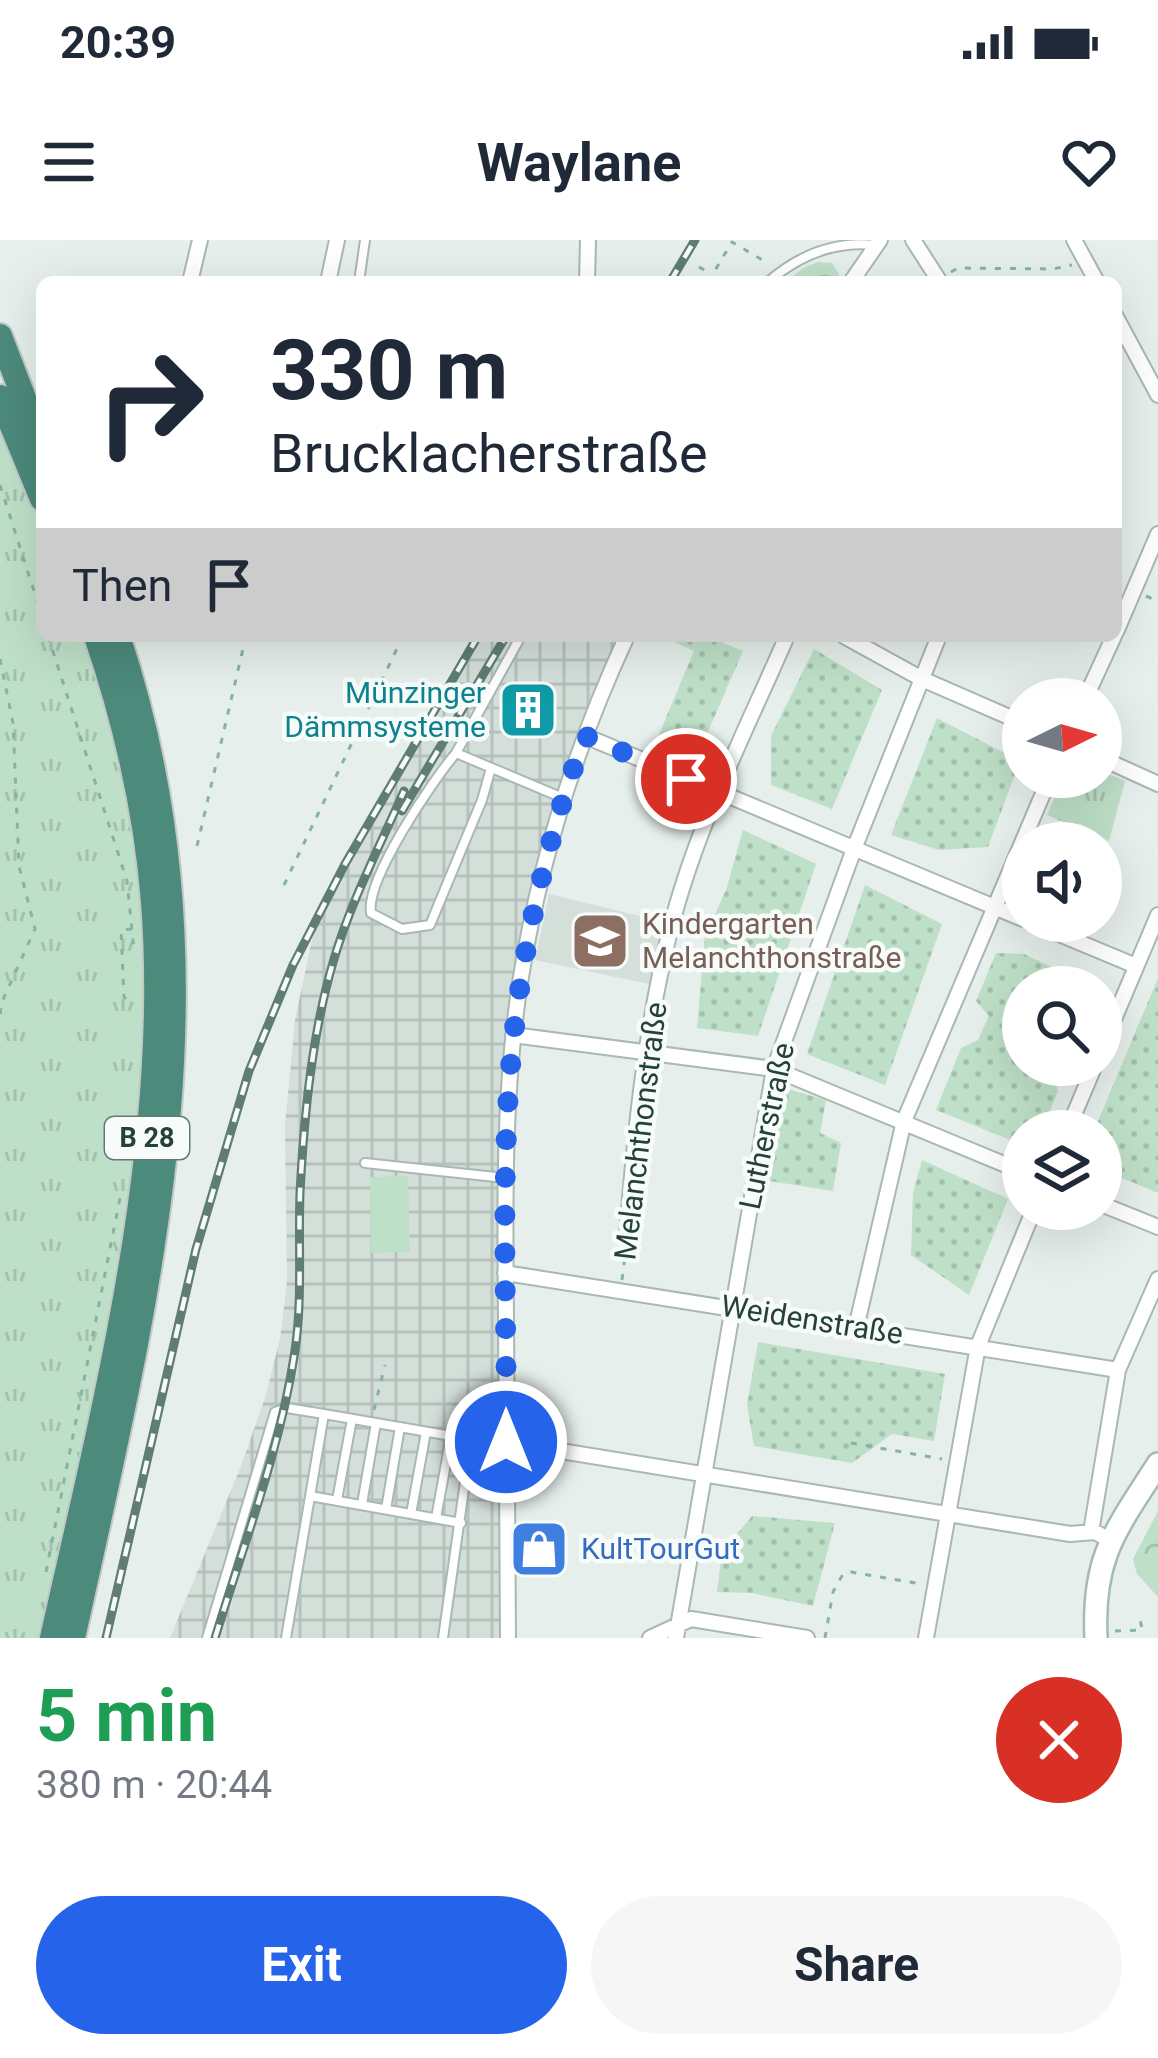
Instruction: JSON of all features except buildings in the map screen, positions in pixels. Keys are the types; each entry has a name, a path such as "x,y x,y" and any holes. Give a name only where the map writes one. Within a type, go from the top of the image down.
{"highway":[{"path":"0,336 36,429"},
{"path":"0,397 36,484"},
{"name":"B 28","path":"52,1638 127,1272 146,1154 154,1043 155,958 147,849 126,737 98,642"},
{"name":"B 28","path":"73,1638 154,1235 172,1097 174,908 166,835 141,713 120,642"}],"main road":[{"path":"1103,1635 1096,1585 1101,1536 1158,1464"}],"street":[{"path":"191,276 200,240"},
{"path":"329,276 337,240"},
{"path":"587,276 588,240"},
{"path":"913,240 936,276"},
{"path":"1074,240 1094,276"},
{"path":"855,276 878,243"},
{"path":"1122,328 1158,395"},
{"path":"1122,606 1158,534"},
{"path":"508,1638 505,1178 513,1036 536,904 564,798 624,642"},
{"name":"Melanchthonstraße","path":"627,1234 646,1052 669,934 688,870 784,642"},
{"path":"855,642 922,679 1002,714"},
{"name":"Lutherstraße","path":"676,1638 774,1069 937,642"},
{"path":"1095,678 1111,642"},
{"path":"585,736 1002,910"},
{"path":"1122,768 1158,784"},
{"path":"856,1328 904,1121 1041,798"},
{"path":"1122,1000 1158,915"},
{"path":"1078,942 1136,966"},
{"path":"513,1036 774,1069 1002,1163"},
{"path":"1122,1212 1158,1227"},
{"path":"926,1638 978,1346 1025,1230"},
{"name":"Weidenstraße","path":"505,1273 1118,1370"},
{"path":"506,1442 1101,1536 1118,1370 1158,1279"},
{"path":"650,1638 679,1621 698,1619 808,1638"}],"lane":[{"path":"360,276 364,240"},
{"path":"775,276 812,253 878,243"},
{"path":"491,768 430,925 402,929 371,914 374,887 518,642"},
{"path":"456,753 564,798"},
{"path":"365,1163 505,1178"},
{"path":"208,1638 275,1412 287,1408 467,1441 471,1450 443,1638"},
{"path":"286,1638 324,1414"},
{"path":"337,1501 352,1419"},
{"path":"362,1505 376,1423"},
{"path":"386,1509 400,1427"},
{"path":"412,1514 426,1432"},
{"path":"436,1518 451,1436"},
{"path":"310,1496 461,1523"}],"path":[{"path":"699,267 712,275 732,242 781,271"},
{"path":"958,268 1054,269 1084,259"},
{"path":"0,485 36,597"},
{"path":"50,642 127,881 136,969"},
{"path":"197,846 245,642"},
{"path":"284,885 401,642"},
{"path":"0,659 14,723 20,866 35,929 1,1004 0,1020"},
{"path":"132,929 121,929 124,997 141,1008 138,988"},
{"path":"46,1571 124,1176"},
{"name":"Melanchthonstraße","path":"621,1290 627,1234"},
{"path":"851,1443 956,1462"},
{"path":"825,1638 833,1592 843,1574 856,1572 935,1586"},
{"path":"1103,1635 1142,1630 1140,1618"}],"shaded area":[{"path":"475,642 625,642 569,782 513,1035 508,1638 170,1638 241,1466 280,1339 287,1281 285,1126 295,1020 316,920"},
{"name":"Kindergarten Melanchthonstraße","path":"549,894 665,922 649,984 535,960"}],"green space":[{"path":"832,263 839,274 793,276 803,268"},
{"path":"0,417 36,506 36,642 89,642 133,813 146,959 143,1098 120,1271 42,1638 0,1638"},
{"path":"674,642 721,642 743,651 687,780 647,763 694,651"},
{"path":"814,649 882,690 832,809 771,785 771,736"},
{"path":"937,718 1002,752 1002,798 1006,798 988,847 939,850 891,835"},
{"path":"1054,798 1120,798 1114,822 1064,822 1047,815"},
{"path":"743,830 816,864 758,1036 697,1028 705,936 726,890"},
{"path":"865,885 942,924 885,1085 807,1054"},
{"path":"996,953 1024,954 1050,966 1002,966 1002,1086 1057,1086 1058,1091 1050,1110 1002,1110 1002,1137 936,1110 961,1048 978,1040 989,1016 976,1001"},
{"path":"1158,978 1158,1193 1122,1178 1122,1110 1103,1110 1113,1086 1122,1086 1122,1064"},
{"path":"781,1087 826,1100 820,1133 841,1143 833,1191 763,1180"},
{"path":"922,1160 1002,1196 1002,1214 969,1295 911,1255 913,1193"},
{"path":"408,1176 410,1252 371,1253 370,1177"},
{"path":"758,1342 945,1374 934,1441 892,1434 852,1463 754,1446 747,1405"},
{"path":"1158,1511 1158,1597 1137,1574 1133,1559"},
{"path":"752,1516 835,1523 813,1606 752,1593 717,1592 722,1552"}],"railway":[{"path":"674,276 695,240"},
{"path":"106,1638 196,1249 249,1071 293,965 345,864 474,642"},
{"path":"402,811 502,642"},
{"path":"215,1638 270,1464 294,1357 304,1134 326,987 349,916 404,791"}],"place":[{"name":"Münzinger Dämmsysteme","path":"528,710"},
{"name":"Kindergarten Melanchthonstraße","path":"600,941"},
{"name":"KultTourGut","path":"539,1549"}],"route":[{"path":"506,1442 510,1069 521,980 549,850 585,736 686,779"}]}
